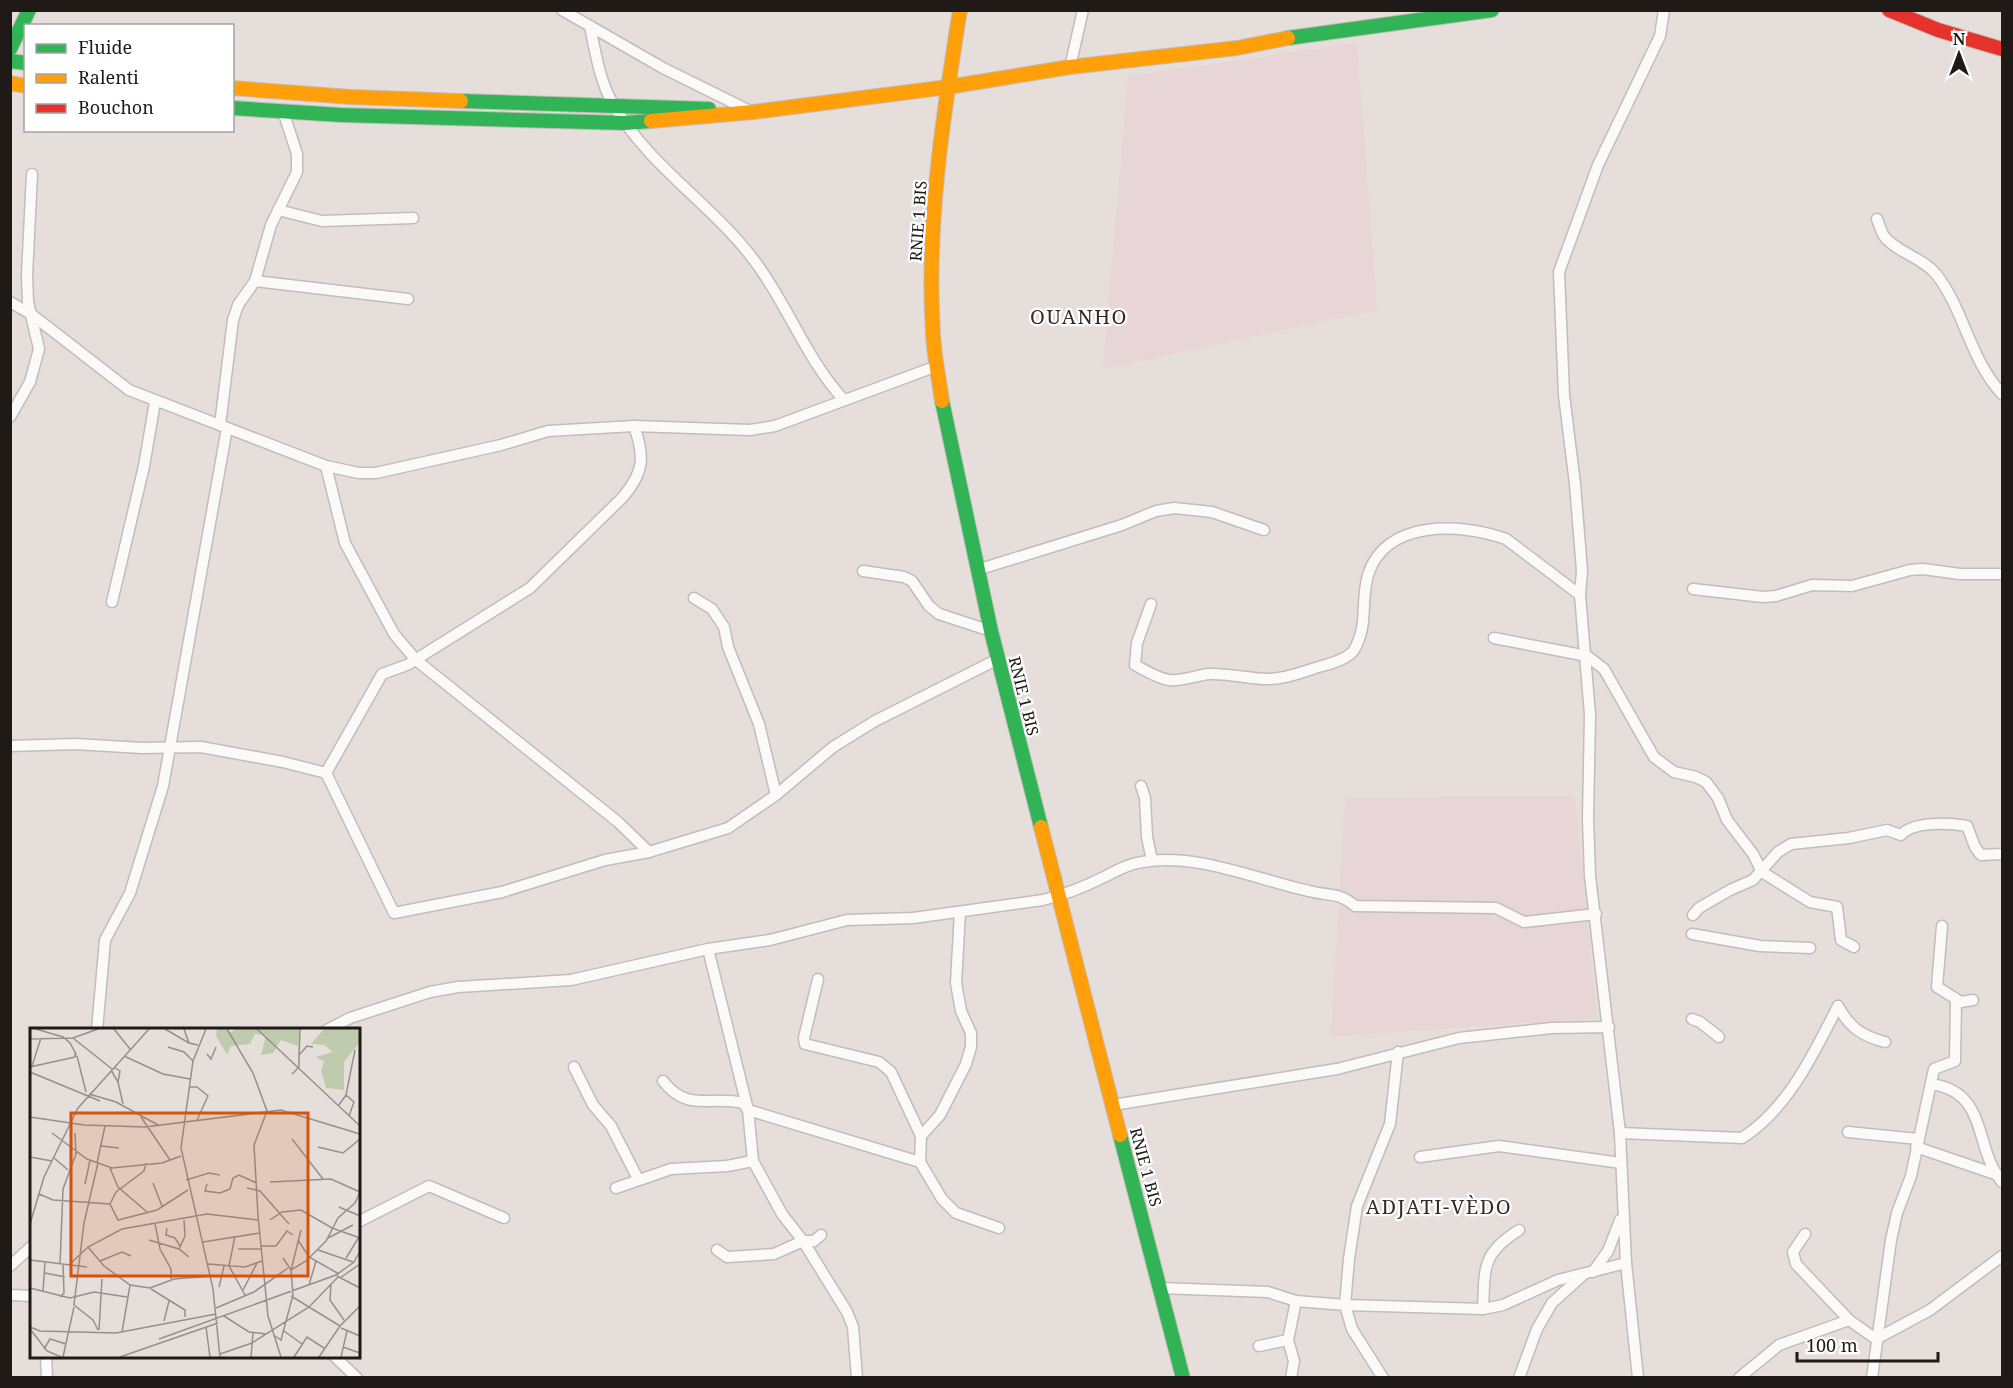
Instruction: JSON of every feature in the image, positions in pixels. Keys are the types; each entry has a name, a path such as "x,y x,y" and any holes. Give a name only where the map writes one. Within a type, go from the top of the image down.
{"main road":[{"path":"10,49 29,10"},
{"name":"RNIE 1 BIS","path":"960,10 948,87 932,246 931,301 937,366 951,454 998,659 1183,1377"},
{"path":"234,108 341,114 626,123 753,112 948,87 1070,67 1237,48 1322,32 1492,10"},
{"path":"1889,10 1938,30 2002,49"},
{"path":"234,88 339,95 612,102 753,112"}],"street":[{"path":"562,10 663,68 753,112"},
{"path":"1070,67 1083,10"},
{"path":"1638,1377 1626,1263 1620,1133 1590,876 1588,819 1590,715 1587,656 1580,595 1582,571 1576,495 1560,336 1559,272 1598,165 1660,36 1664,10"},
{"path":"590,26 612,102 626,123 645,150 709,210 760,268 813,362 844,400"},
{"path":"249,89 253,109"},
{"path":"339,95 341,114"},
{"path":"97,1028 105,940 130,893 147,844 171,748 224,427 231,328 238,305 255,280 271,225 290,188 298,164 284,111"},
{"path":"10,417 30,382 39,349 31,314 27,275 32,174"},
{"path":"278,210 322,221 413,218"},
{"path":"1877,219 1885,237 1935,272 1954,303 1966,337 1987,378 2002,394"},
{"path":"255,280 408,299"},
{"path":"10,302 31,314 110,378 155,402 326,466 359,473 376,473 501,445 548,431 634,426 750,430 775,426 937,366"},
{"path":"111,602 144,466 155,402"},
{"path":"326,773 382,674 416,660 530,588 635,483 641,466 642,447 634,426"},
{"path":"326,466 345,543 373,600 394,634 416,660 618,822 649,852"},
{"path":"977,570 1122,525 1155,511 1174,508 1212,512 1264,530"},
{"path":"1151,604 1137,643 1136,665 1169,680 1212,674 1269,679 1285,678 1329,664 1345,658 1354,650 1364,629 1368,576 1378,551 1406,535 1429,528 1495,535 1506,539 1580,595"},
{"path":"1693,589 1763,597 1776,596 1812,585 1852,586 1910,570 1923,569 1960,574 2002,574"},
{"path":"863,571 904,577 912,581 929,606 939,614 991,631"},
{"path":"694,598 712,609 724,627 728,647 759,724 776,795"},
{"path":"1494,638 1587,656 1604,669 1654,757 1674,772 1706,782 1718,798 1727,820 1753,854 1762,872 1810,902 1837,907 1841,940 1854,947"},
{"path":"10,746 75,744 201,747 284,762 326,773 394,913 502,892 605,860 649,852 728,828 776,795 833,747 866,726 998,659"},
{"path":"1141,786 1145,798 1147,837 1152,860"},
{"path":"1693,915 1699,908 1762,872 1778,852 1791,844 1849,838 1887,830 1901,835 1906,830 1936,824 1967,826 1975,847 1981,855 2002,854"},
{"path":"329,1028 350,1018 430,992 458,987 572,980 708,949 770,940 847,920 913,918 1058,897 1134,863 1152,860 1205,864 1311,892 1336,894 1346,897 1355,906 1496,908 1524,922 1596,914"},
{"path":"921,1136 940,1115 970,1055 971,1033 962,1011 956,984 960,912"},
{"path":"1942,926 1937,987 1961,1002 1973,1000"},
{"path":"1692,934 1760,946 1810,948"},
{"path":"708,949 748,1110 753,1161 776,1205 803,1241 847,1312 853,1328 857,1377"},
{"path":"818,979 804,1038 805,1044 809,1048 879,1062 891,1072 921,1136 920,1162 942,1198 957,1213 999,1228"},
{"path":"1872,1377 1891,1240 1897,1213 1911,1176 1934,1069 1955,1061 1956,1000"},
{"path":"1620,1133 1742,1138 1759,1127 1778,1105 1825,1034 1838,1006 1853,1028 1863,1035 1885,1042"},
{"path":"1692,1019 1700,1022 1719,1037"},
{"path":"1113,1105 1337,1069 1459,1038 1552,1028 1609,1027"},
{"path":"1383,1377 1352,1329 1345,1305 1349,1260 1358,1206 1390,1124 1398,1052"},
{"path":"574,1067 593,1105 611,1126 638,1179"},
{"path":"663,1081 674,1095 683,1098 693,1101 743,1102 748,1110 920,1162"},
{"path":"1931,1084 1946,1086 1966,1099 1974,1109 2000,1178"},
{"path":"1848,1132 1917,1143 2000,1178"},
{"path":"1420,1157 1499,1146 1621,1163"},
{"path":"616,1188 671,1169 727,1166 753,1161"},
{"path":"360,1221 429,1186 504,1218"},
{"path":"1520,1377 1537,1329 1552,1303 1588,1273 1608,1251 1619,1227 1623,1204"},
{"path":"1483,1309 1483,1274 1491,1252 1519,1230"},
{"path":"1806,1234 1793,1252 1793,1258 1849,1320 1876,1339"},
{"path":"717,1250 727,1257 774,1254 803,1241 814,1240 821,1235"},
{"path":"10,1266 30,1248"},
{"path":"1876,1339 1930,1310 2002,1256"},
{"path":"1160,1287 1268,1293 1296,1301 1345,1305 1483,1309 1503,1305 1558,1280 1626,1263"},
{"path":"10,1295 30,1296"},
{"path":"1291,1377 1294,1361 1288,1340 1296,1301"},
{"path":"1739,1377 1779,1345 1849,1320"},
{"path":"1259,1346 1288,1340"},
{"path":"46,1358 47,1377"},
{"path":"336,1358 357,1377"}],"shaded area":[{"path":"1357,43 1377,310 1103,369 1128,76"},
{"path":"1575,796 1597,1018 1331,1037 1345,797"}],"traffic: fast":[{"path":"10,49 29,10"},
{"path":"1288,38 1492,10"},
{"path":"10,61 24,63"},
{"path":"461,101 709,109"},
{"path":"234,108 341,115 625,123 651,121"},
{"path":"942,401 991,631 1041,827"},
{"path":"1120,1135 1183,1378"}],"traffic: slow":[{"path":"942,401 935,359 931,293 932,252 942,131 960,10"},
{"path":"948,87 1070,67 1237,48 1288,38"},
{"path":"10,83 24,86"},
{"path":"651,121 753,112 948,87"},
{"path":"234,88 351,97 461,101"},
{"path":"1041,827 1120,1135"}],"traffic: jam":[{"path":"1889,10 1938,30 2002,49"}],"district":[{"name":"OUANHO","path":"1079,317"},
{"name":"ADJATI-VÈDO","path":"1439,1207"}]}
